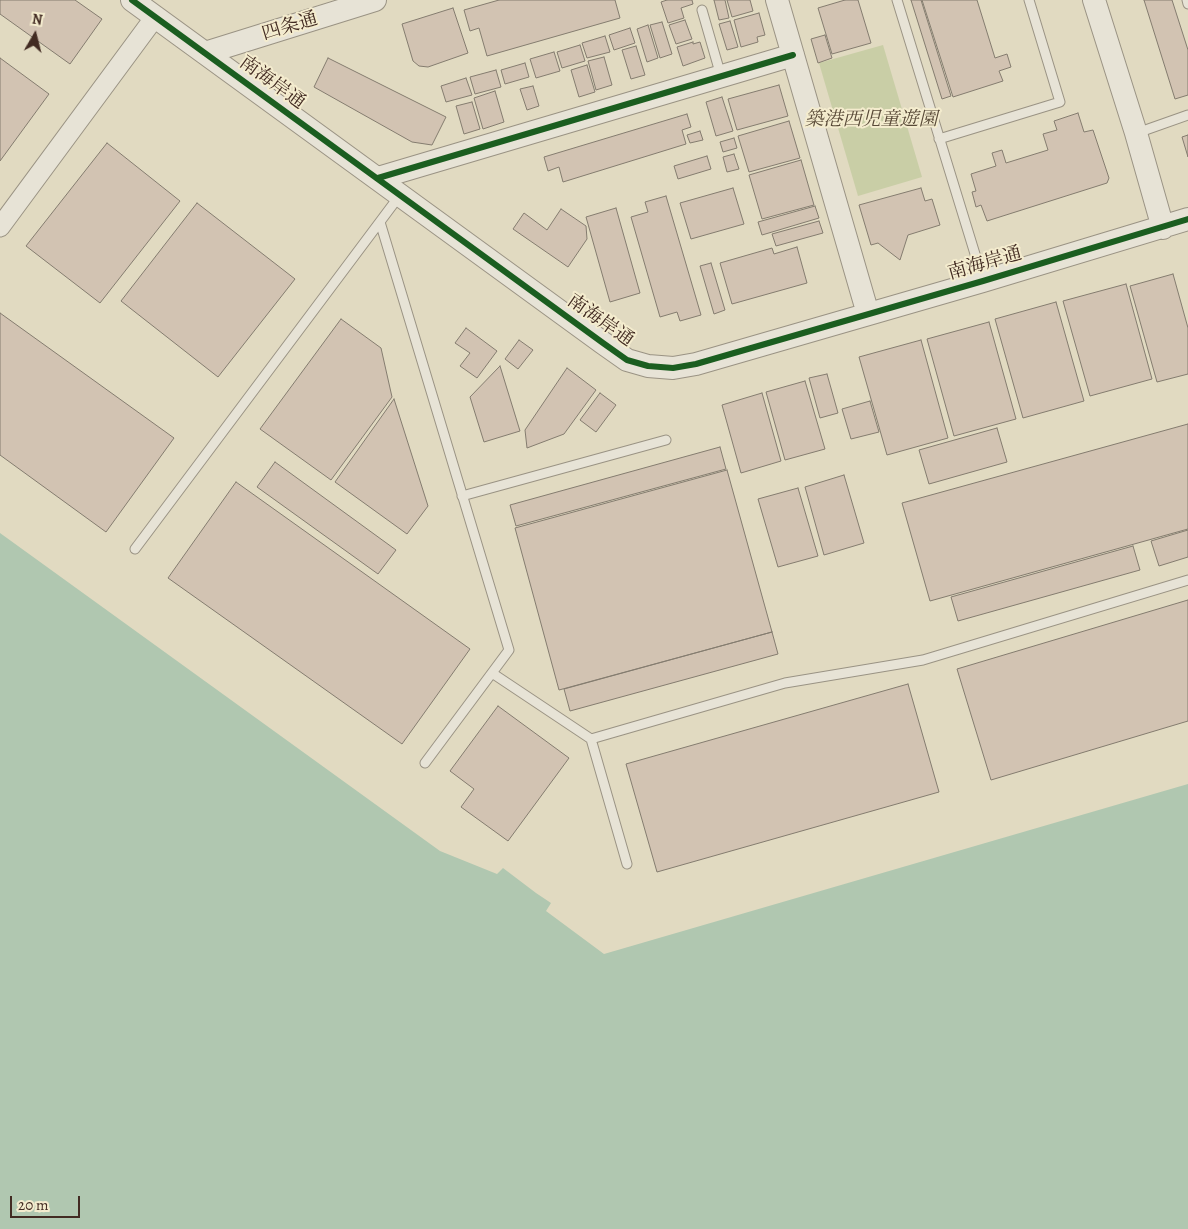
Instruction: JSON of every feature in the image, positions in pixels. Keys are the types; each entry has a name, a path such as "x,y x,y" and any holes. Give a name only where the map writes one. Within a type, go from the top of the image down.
{"street":[{"name":"南海岸通","path":"132,0 603,343 627,360 648,366 673,368 696,364 1188,220"},
{"name":"四条通","path":"205,53 375,0"},
{"path":"777,0 868,314"},
{"path":"1094,0 1136,133 1163,228"},
{"path":"0,227 155,17"},
{"path":"378,178 413,170 793,55"}],"lane":[{"path":"897,0 984,281"},
{"path":"939,139 1060,102 1029,0"},
{"path":"1187,0 1188,4"},
{"path":"702,10 722,76"},
{"path":"1136,133 1188,115"},
{"path":"135,549 400,194"},
{"path":"380,222 509,650 426,763"},
{"path":"462,496 666,440"},
{"path":"591,739 784,683 923,660 1188,580"},
{"path":"492,673 591,739 627,864"}],"green space":[{"name":"築港西児童遊園","path":"883,45 922,177 858,196 819,63"}],"shaded area":[{"path":"0,533 440,851 497,874 503,868 551,903 546,911 604,954 1188,784 1188,1229 0,1229"}],"building":[{"path":"0,0 75,0 102,19 70,64 0,14"},
{"path":"499,0 615,0 620,18 487,56 479,28 470,31 464,10"},
{"path":"667,0 692,0 693,4 681,8 684,18 668,23 661,2"},
{"path":"714,0 725,0 729,18 719,20"},
{"path":"727,0 750,0 753,11 732,17"},
{"path":"845,0 858,0 871,43 832,54 818,8"},
{"path":"911,0 921,0 951,96 942,99"},
{"path":"922,0 977,0 995,58 1007,54 1011,67 999,71 1003,81 953,97"},
{"path":"1144,0 1172,0 1188,50 1188,95 1175,99"},
{"path":"453,8 468,53 428,67 419,66 413,61 402,24"},
{"path":"759,13 765,35 757,37 758,42 741,47 734,20"},
{"path":"685,20 692,39 676,44 669,25"},
{"path":"730,21 738,47 727,50 719,24"},
{"path":"662,22 672,54 660,58 650,25"},
{"path":"648,25 658,58 647,62 637,29"},
{"path":"630,28 635,43 614,50 609,35"},
{"path":"825,35 832,58 818,63 811,39"},
{"path":"605,36 610,52 587,58 582,43"},
{"path":"693,42 693,44 700,42 705,58 683,66 677,47"},
{"path":"580,45 585,61 562,68 557,52"},
{"path":"636,46 645,75 631,79 622,50"},
{"path":"554,52 560,71 536,78 530,59"},
{"path":"604,57 612,85 596,90 588,61"},
{"path":"0,58 49,94 0,161"},
{"path":"328,58 446,117 432,145 412,142 314,87"},
{"path":"525,63 529,77 505,84 501,70"},
{"path":"587,65 595,92 579,97 571,70"},
{"path":"496,70 501,87 475,94 470,77"},
{"path":"466,78 472,95 446,102 441,86"},
{"path":"779,85 788,116 737,130 728,99"},
{"path":"533,86 539,106 527,110 520,89"},
{"path":"495,91 504,122 483,129 474,98"},
{"path":"722,97 733,131 716,136 706,102"},
{"path":"472,102 480,129 464,134 456,106"},
{"path":"1078,113 1084,132 1093,130 1109,178 1107,183 987,221 981,205 976,207 972,192 976,191 971,174 996,166 992,153 1002,150 1006,163 1048,150 1043,134 1057,130 1054,121"},
{"path":"687,114 691,127 682,130 686,144 563,182 559,167 548,171 544,157"},
{"path":"789,121 800,158 749,172 738,136"},
{"path":"700,131 703,140 690,143 687,135"},
{"path":"1188,135 1188,157 1182,137"},
{"path":"734,138 737,148 723,152 720,142"},
{"path":"107,143 180,201 100,303 26,246"},
{"path":"734,154 739,169 727,172 723,157"},
{"path":"707,156 711,169 678,179 674,166"},
{"path":"801,160 814,205 762,219 749,175"},
{"path":"733,188 744,224 691,239 680,203"},
{"path":"921,188 925,201 932,199 940,225 908,235 900,260 878,243 871,245 859,205"},
{"path":"666,196 701,315 680,321 677,312 660,317 631,217 648,212 645,202"},
{"path":"197,203 295,279 218,377 121,301"},
{"path":"815,206 819,218 762,235 758,222"},
{"path":"616,208 640,293 610,302 586,217"},
{"path":"561,209 586,226 587,239 568,267 513,229 524,213 547,230"},
{"path":"819,221 823,233 776,246 772,234"},
{"path":"797,247 807,283 732,304 720,263 772,248 774,254"},
{"path":"711,263 725,310 714,314 700,266"},
{"path":"1173,274 1188,328 1188,374 1157,382 1130,286"},
{"path":"1126,284 1152,379 1090,396 1063,301"},
{"path":"1056,302 1084,401 1023,418 995,319"},
{"path":"0,313 174,438 106,532 0,455"},
{"path":"341,319 381,348 392,397 331,480 260,429"},
{"path":"989,322 1016,419 954,436 927,339"},
{"path":"466,328 497,351 477,378 460,366 470,353 455,343"},
{"path":"519,340 533,350 518,369 505,359"},
{"path":"921,340 948,438 887,455 859,357"},
{"path":"500,366 520,431 484,442 470,397"},
{"path":"567,368 596,390 564,434 527,448 525,430"},
{"path":"827,374 838,413 820,418 809,378"},
{"path":"805,381 825,449 785,460 766,392"},
{"path":"600,393 616,405 596,432 580,420"},
{"path":"762,393 781,461 741,473 722,405"},
{"path":"394,399 428,506 407,534 335,482"},
{"path":"870,401 879,432 851,439 842,409"},
{"path":"1188,424 1188,529 930,601 902,503"},
{"path":"997,428 1007,462 929,484 919,450"},
{"path":"720,447 726,469 516,526 510,505"},
{"path":"275,462 396,550 378,574 257,487"},
{"path":"727,470 772,632 559,690 515,528"},
{"path":"844,475 864,543 824,555 805,487"},
{"path":"236,482 470,649 402,744 168,578"},
{"path":"798,488 818,556 778,567 758,499"},
{"path":"1188,530 1188,557 1159,566 1151,541"},
{"path":"1133,546 1140,570 958,621 951,597"},
{"path":"1188,600 1188,721 991,780 957,669"},
{"path":"772,632 778,654 570,711 564,689"},
{"path":"908,684 939,792 657,872 626,764"},
{"path":"498,706 569,758 508,841 461,807 474,789 450,771"}],"cycle path":[{"path":"132,0 603,343 627,360 648,366 673,368 696,364 983,281 1188,219"},
{"path":"378,178 793,55"}]}
